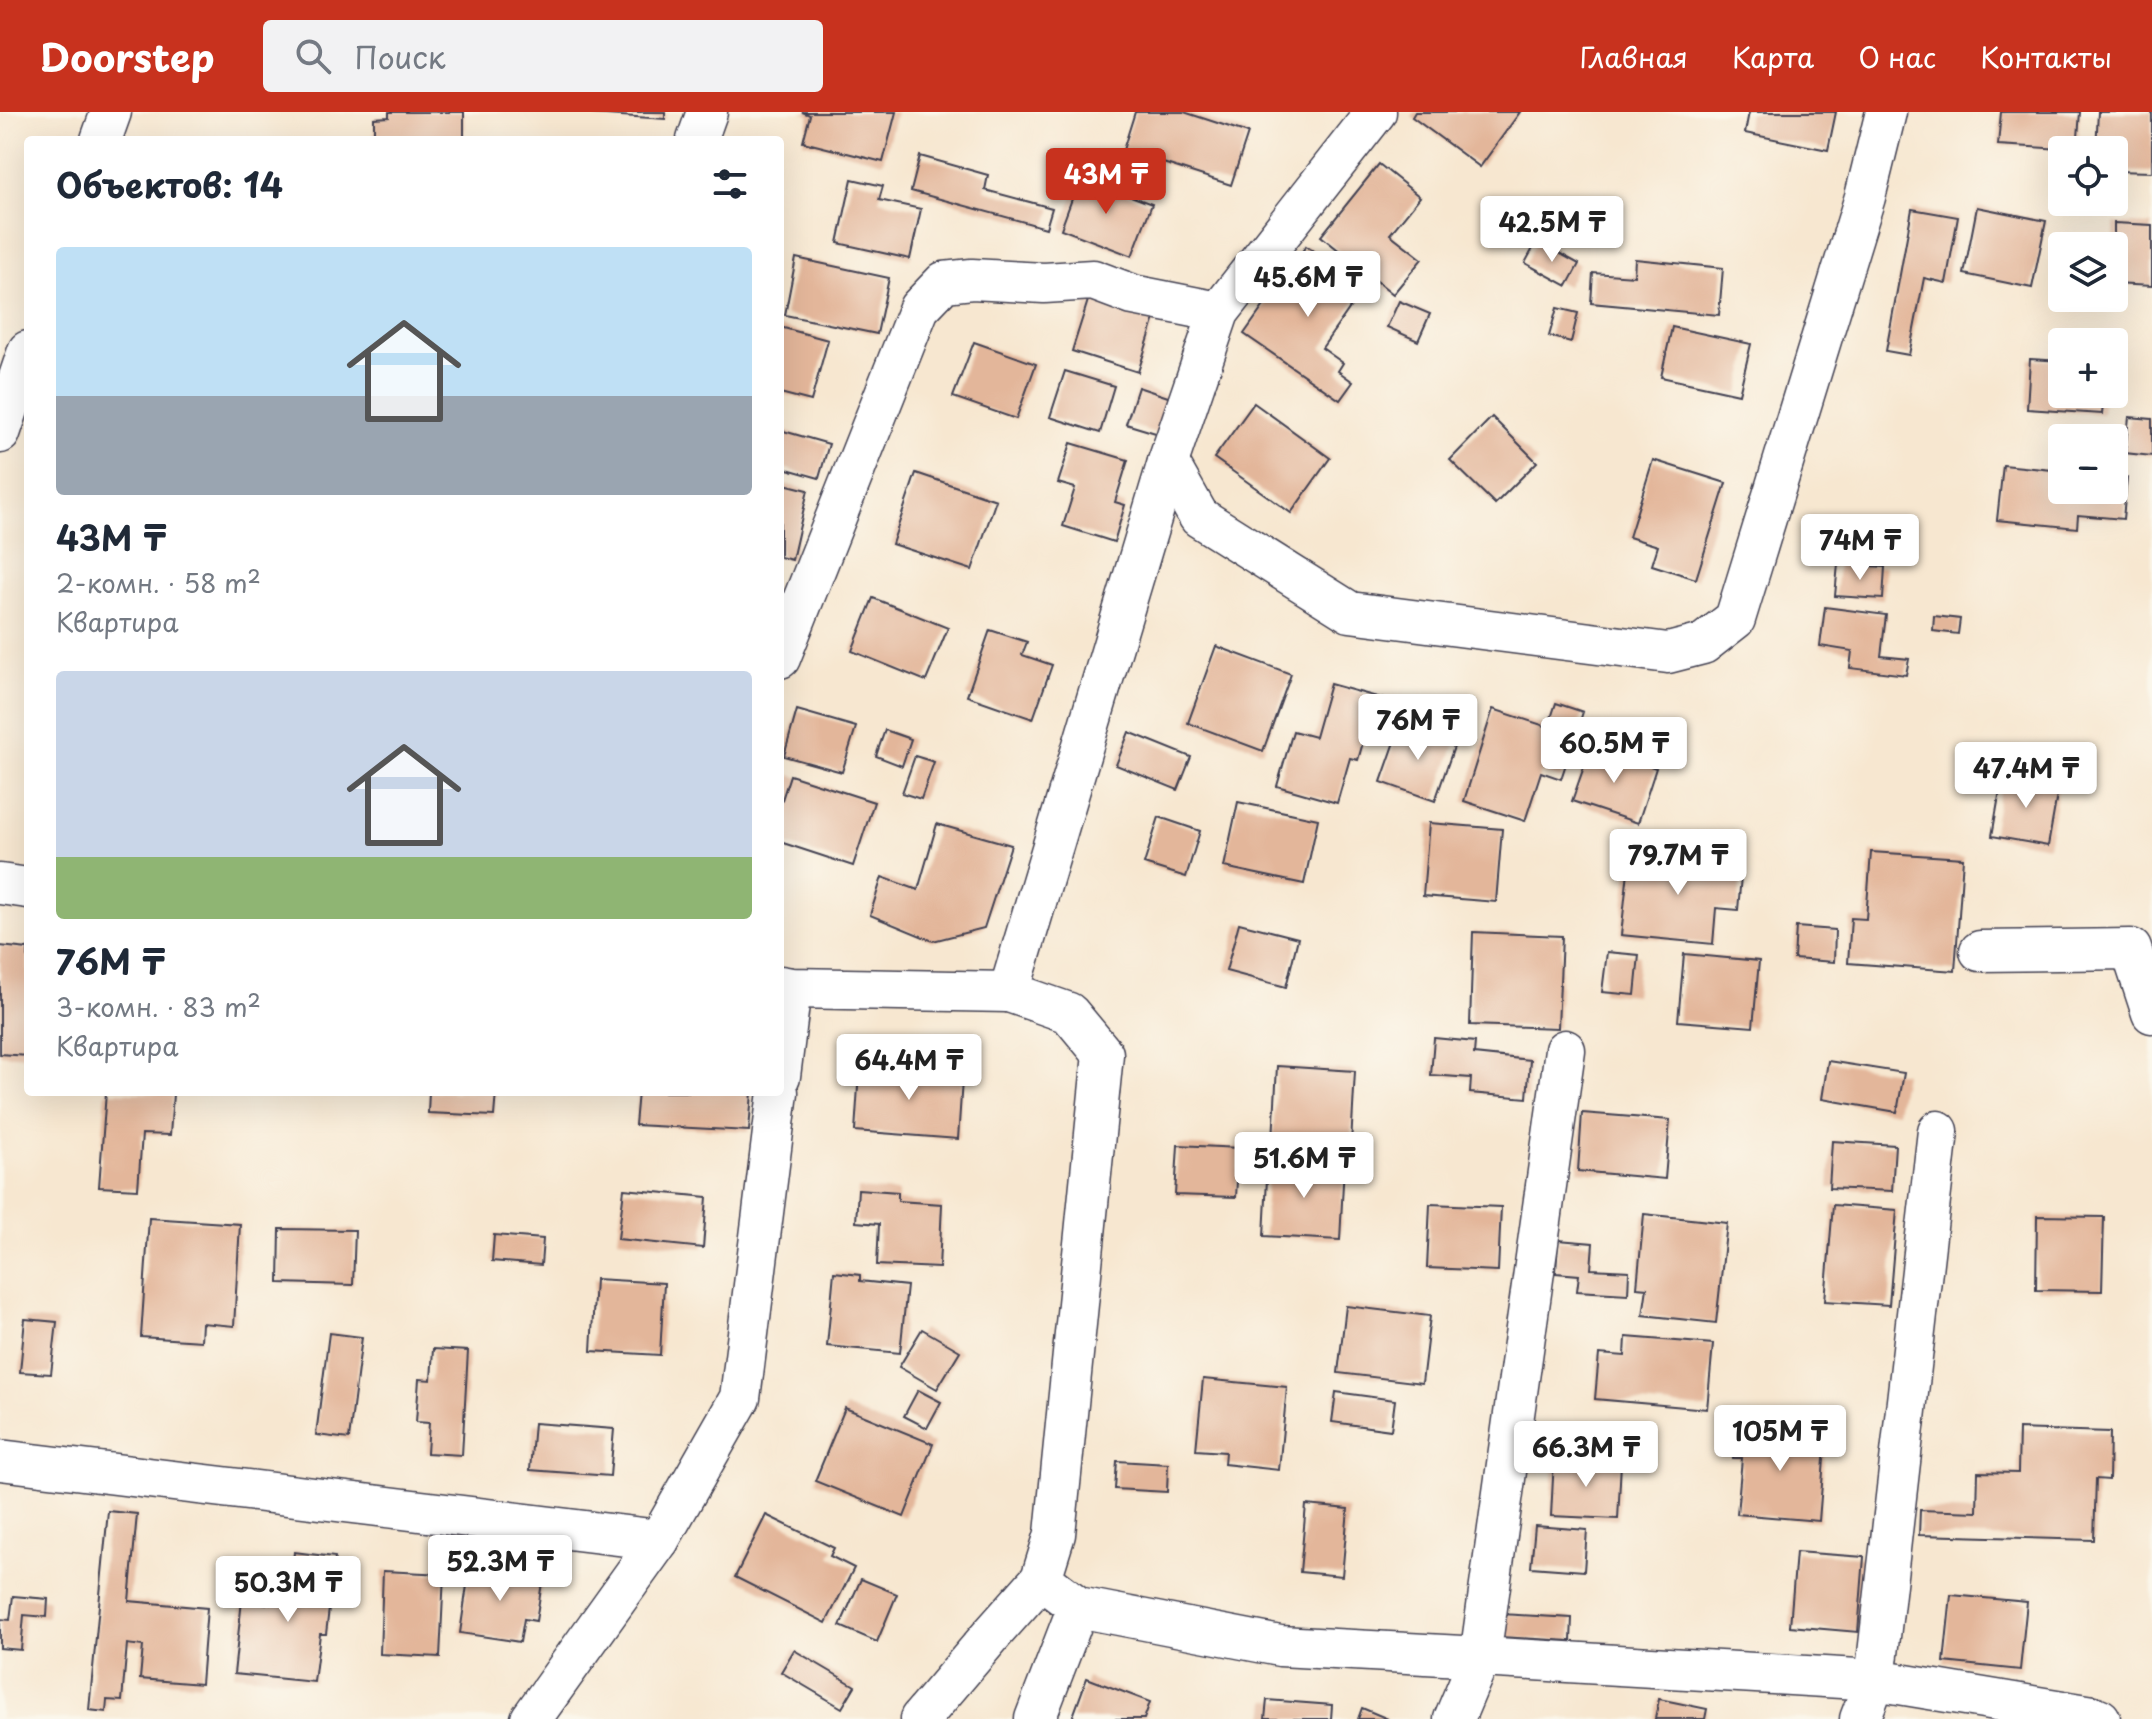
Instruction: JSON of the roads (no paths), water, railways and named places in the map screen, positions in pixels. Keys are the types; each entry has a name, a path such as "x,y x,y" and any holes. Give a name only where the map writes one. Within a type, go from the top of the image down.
{"street":[{"path":"102,136 111,112"},
{"path":"698,136 707,112"},
{"path":"1009,992 1168,462 1219,312 1376,112"},
{"path":"1168,462 1199,517 1350,612 1668,653 1703,644 1735,619 1865,197 1886,112"},
{"path":"784,648 919,308 944,282 972,279 1044,283 1093,280 1133,295 1219,312"},
{"path":"0,433 24,363"},
{"path":"0,884 24,887"},
{"path":"1980,951 2141,940 2152,1013"},
{"path":"784,1017 786,987 1009,992 1069,1013 1103,1054 1055,1534 1041,1579 920,1719"},
{"path":"1454,1719 1480,1657 1565,1050"},
{"path":"531,1719 659,1540 740,1398 778,1096"},
{"path":"1860,1719 1875,1680 1938,1131"},
{"path":"0,1460 659,1540"},
{"path":"1041,1579 1078,1607 1280,1646 1875,1680 2100,1719"},
{"path":"1035,1719 1078,1607"}]}
